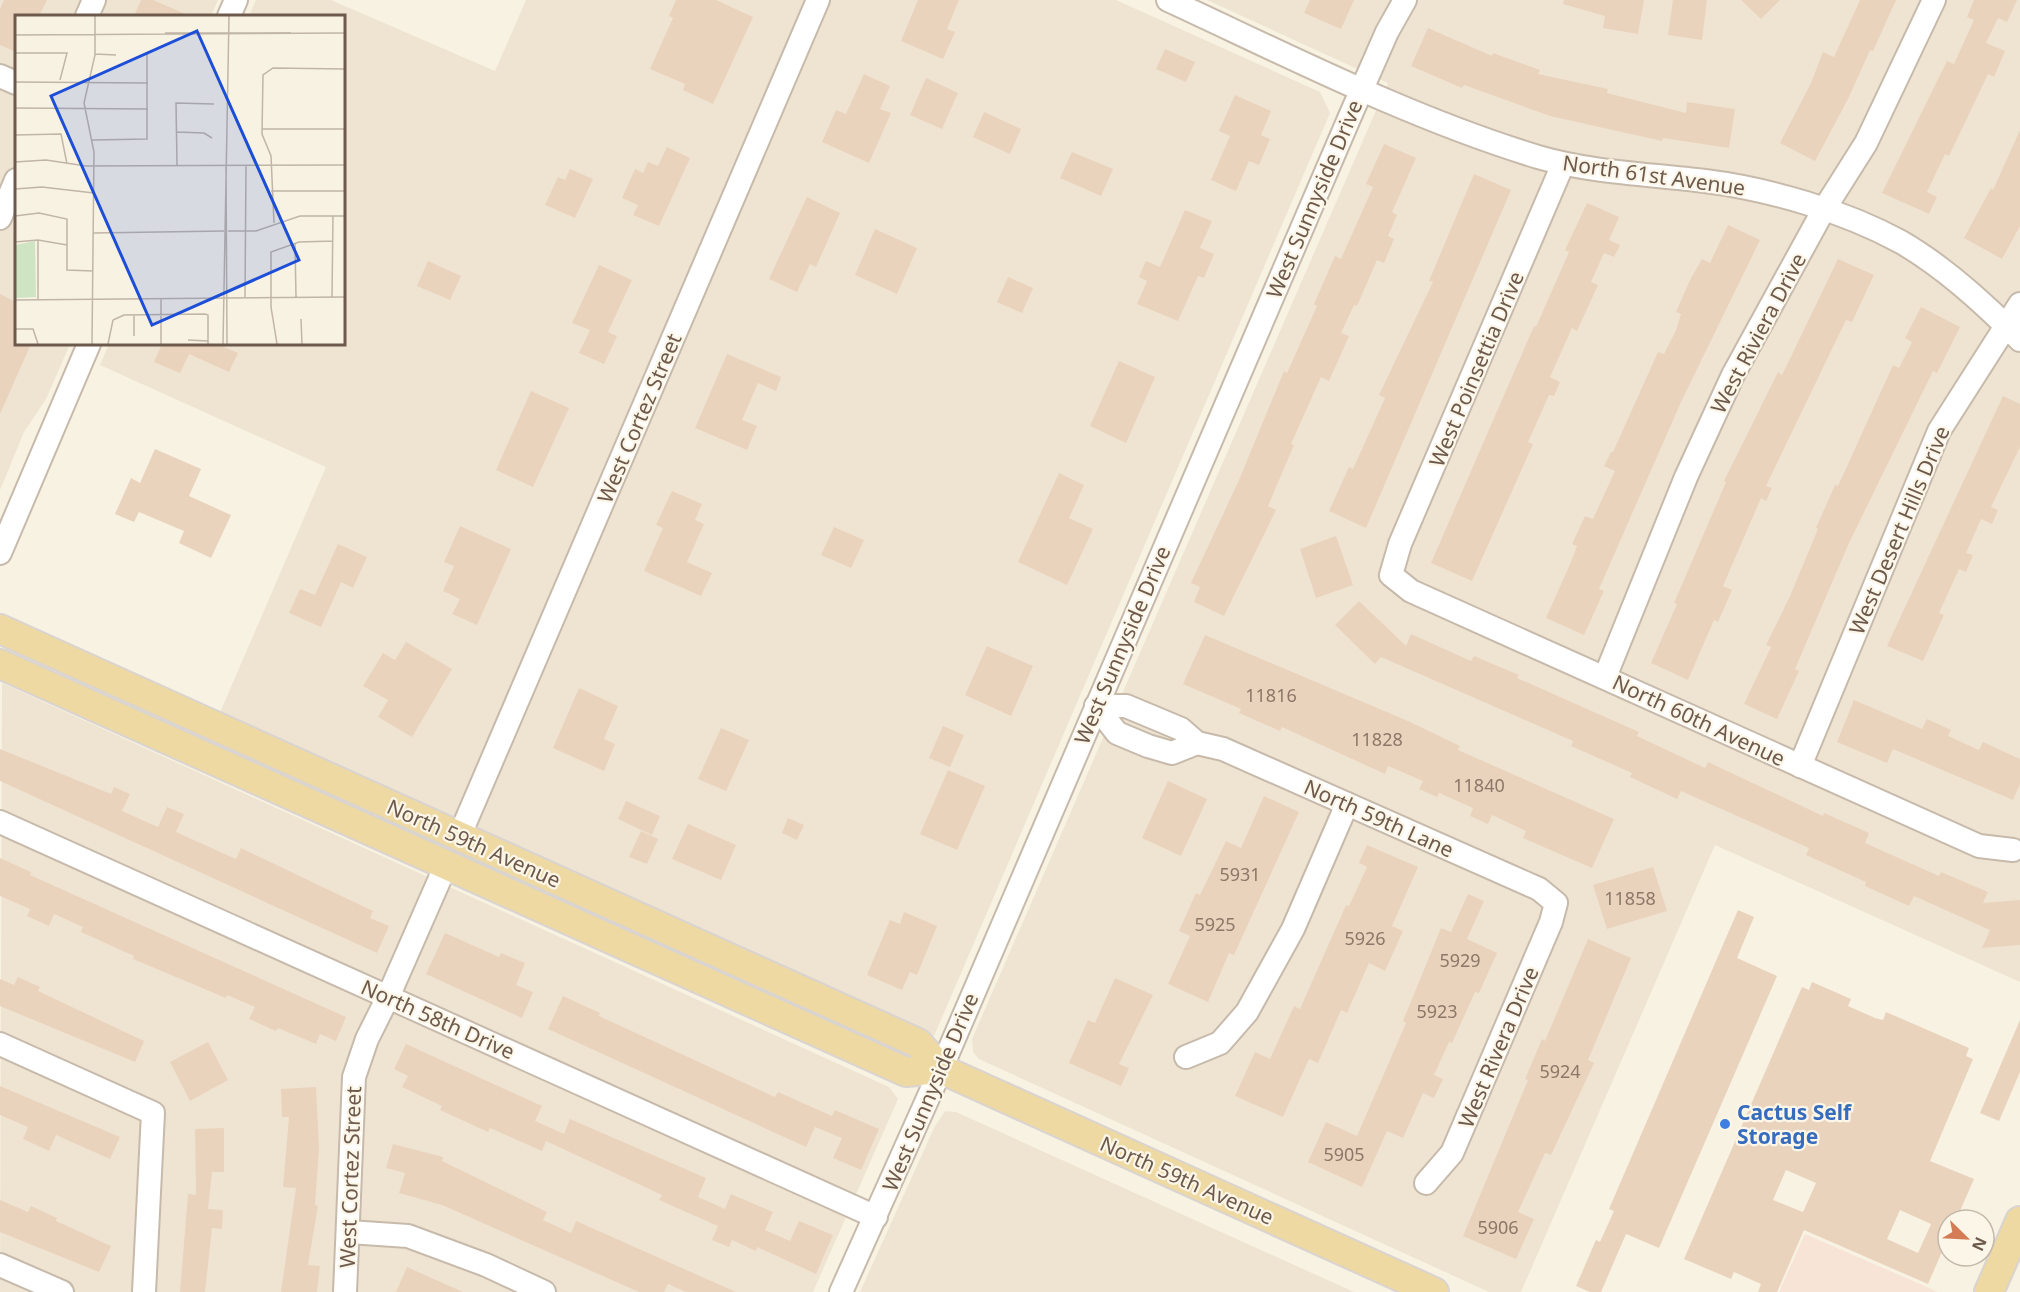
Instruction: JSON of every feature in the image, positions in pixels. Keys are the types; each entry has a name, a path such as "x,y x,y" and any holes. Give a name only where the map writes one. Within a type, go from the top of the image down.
{"main road":[{"name":"North 59th Avenue","path":"0,629 918,1043 941,1069 1434,1292"},
{"name":"North 59th Avenue","path":"0,664 906,1072 941,1069"},
{"path":"1989,1292 2020,1221"}],"street":[{"path":"87,15 94,0"},
{"path":"229,15 236,0"},
{"name":"West Cortez Street","path":"459,837 818,0"},
{"name":"North 61st Avenue","path":"1168,0 1466,134 1563,164 1595,170 1749,188 1809,204 1861,224 1902,243 1947,275 2013,333"},
{"name":"West Sunnyside Drive","path":"841,1292 941,1069 1362,89 1405,0"},
{"name":"West Riviera Drive","path":"1605,677 1686,477 1733,375 1823,211 1866,142 1934,0"},
{"path":"0,76 15,84"},
{"name":"West Poinsettia Drive","path":"1392,575 1400,544 1563,164"},
{"path":"0,218 15,182"},
{"name":"West Desert Hills Drive","path":"1800,766 1939,431 2013,333 2020,304"},
{"path":"0,553 89,345"},
{"name":"North 60th Avenue","path":"1392,575 1411,591 1979,846 2013,850"},
{"name":"North 59th Lane","path":"1096,706 1117,733 1172,753 1197,743 1223,749 1539,889 1556,903"},
{"path":"1186,1057 1220,1043 1236,1028 1247,1012 1274,968 1293,929 1347,804"},
{"name":"North 58th Drive","path":"0,822 876,1217"},
{"name":"West Cortez Street","path":"345,1292 349,1232 350,1121 354,1077 367,1040 447,865"},
{"name":"West Rivera Drive","path":"1426,1183 1452,1153 1551,922 1556,903"},
{"path":"0,1044 153,1113 144,1292"},
{"path":"349,1232 408,1236 486,1265 544,1292"},
{"path":"0,1265 62,1292"}],"shaded area":[{"path":"0,0 218,0 211,15 15,15 15,345 70,345 46,399 24,432 0,490"},
{"path":"256,0 331,0 495,71 526,0 1116,0 1320,92 1330,113 934,1036 218,717 326,467 100,365 109,345 345,345 345,15 249,15"},
{"path":"1207,0 2020,0 2020,982 1715,845 1521,1292 1489,1292 979,1059 973,1052 972,1039 1388,83"},
{"path":"2,683 889,1087 898,1099 813,1292 0,1292"},
{"path":"945,1111 956,1112 1354,1292 860,1292 934,1128"},
{"path":"1805,1234 1938,1292 1779,1292"}],"building":[{"path":"4,0 47,0 40,15 15,15 15,52 0,45 0,9"},
{"path":"141,0 153,0 188,15 134,15"},
{"path":"676,0 716,0 753,17 713,104 683,90 685,84 650,69 673,18 669,16"},
{"path":"918,0 959,0 947,29 955,32 943,59 901,41"},
{"path":"1310,0 1354,0 1341,29 1304,13"},
{"path":"1564,0 1644,0 1638,34 1603,28 1605,16 1563,4"},
{"path":"1673,0 1707,0 1702,40 1668,35"},
{"path":"1741,0 1780,0 1761,19"},
{"path":"1860,0 1896,0 1873,51 1870,50 1848,99 1815,161 1780,143 1811,83 1823,52 1834,57"},
{"path":"1974,0 2017,0 2007,22 1998,18 1986,43 2005,51 1994,77 1988,74 1949,156 1945,154 1927,192 1937,197 1929,214 1882,193 1947,61 1954,64 1974,20 1967,17"},
{"path":"1428,28 1492,56 1493,53 1540,70 1538,74 1608,89 1607,93 1686,113 1687,102 1735,109 1729,148 1663,138 1662,141 1550,116 1464,85 1462,88 1411,66"},
{"path":"1165,49 1195,62 1186,82 1156,69"},
{"path":"864,74 890,86 880,109 891,113 869,163 822,142 836,110 846,114"},
{"path":"926,78 958,93 942,129 910,115"},
{"path":"1235,95 1271,111 1261,135 1270,139 1259,165 1249,161 1236,191 1211,180 1230,136 1219,131"},
{"path":"984,112 1021,129 1010,154 973,137"},
{"path":"2020,130 2020,226 2002,259 1964,238 1991,188 1993,190"},
{"path":"1384,144 1416,158 1392,212 1397,215 1388,236 1394,239 1384,263 1377,260 1357,306 1354,305 1341,333 1349,336 1329,381 1321,377 1291,444 1294,445 1268,506 1276,510 1224,616 1194,602 1200,587 1191,583 1239,480 1284,371 1287,373 1317,306 1314,304 1335,256 1341,259 1373,187 1366,184"},
{"path":"667,147 690,158 659,226 633,215 638,205 622,198 635,169 643,173 648,162 658,166"},
{"path":"1072,152 1113,169 1101,196 1060,178"},
{"path":"570,169 593,179 575,218 545,205 558,177 565,180"},
{"path":"1474,174 1511,190 1366,528 1329,511 1349,467 1353,469 1385,398 1379,395 1433,282 1429,281"},
{"path":"807,197 840,213 816,267 810,264 797,292 769,279"},
{"path":"1587,203 1619,217 1609,240 1620,245 1614,257 1604,253 1591,282 1598,285 1577,331 1572,328 1550,377 1560,382 1554,396 1549,395 1528,442 1533,444 1472,581 1431,563 1534,326 1536,327 1569,252 1565,250"},
{"path":"1185,210 1212,221 1200,248 1214,254 1204,278 1198,276 1178,321 1137,304 1147,281 1139,277 1146,261 1160,267"},
{"path":"1728,225 1760,240 1681,402 1599,589 1604,591 1584,635 1546,618 1571,562 1577,546 1572,544 1585,516 1593,519 1615,471 1604,466 1613,452 1658,352 1664,354 1676,330 1681,314 1676,312 1690,280 1702,259 1710,263"},
{"path":"875,229 917,248 897,294 855,275"},
{"path":"1838,259 1874,275 1852,322 1846,320 1766,486 1772,488 1766,501 1761,498 1723,586 1732,590 1718,622 1714,620 1688,680 1651,663 1726,482 1724,481 1778,372 1782,375"},
{"path":"428,261 461,276 450,300 417,286"},
{"path":"599,265 632,280 608,332 617,336 604,364 579,353 590,330 572,323"},
{"path":"1008,277 1033,288 1022,313 997,302"},
{"path":"0,294 15,302 15,345 31,345 0,414"},
{"path":"1921,307 1960,327 1937,373 1933,371 1849,543 1795,669 1799,671 1777,719 1744,704 1771,647 1766,645 1790,596 1835,485 1838,486 1893,365 1899,368 1912,342 1905,338"},
{"path":"162,345 219,345 238,353 229,372 189,354 180,373 154,362"},
{"path":"727,354 781,377 776,391 758,383 742,420 757,426 747,450 695,428"},
{"path":"1119,361 1155,377 1126,443 1090,426"},
{"path":"531,391 569,408 533,487 496,470"},
{"path":"2003,396 2020,404 2020,447 1991,507 1998,510 1992,524 1981,519 1966,553 1973,555 1966,572 1959,569 1939,613 1944,615 1923,661 1887,646"},
{"path":"155,449 201,469 189,496 231,515 211,558 179,543 184,531 139,512 134,522 115,514 131,478 140,483"},
{"path":"1059,473 1084,485 1069,518 1093,529 1067,585 1018,562"},
{"path":"672,491 702,504 695,520 704,524 687,562 712,573 701,596 644,571 663,528 656,525"},
{"path":"460,526 511,549 477,625 452,614 460,599 443,591 454,566 444,562"},
{"path":"834,527 864,540 851,568 821,555"},
{"path":"1336,536 1353,585 1316,598 1300,549"},
{"path":"338,544 367,557 353,588 341,582 321,627 289,613 300,589 315,595"},
{"path":"1359,601 1406,646 1411,634 1471,661 1474,656 1519,675 1517,678 1639,732 1637,736 1705,768 1708,762 1823,816 1824,813 1869,833 1865,843 1939,876 1941,872 1988,892 1983,903 2020,900 2020,945 1982,948 1990,930 1914,896 1909,906 1865,886 1866,882 1806,855 1809,848 1681,791 1677,799 1630,777 1632,773 1571,746 1573,741 1381,657 1375,664 1335,625"},
{"path":"1205,635 1408,721 1460,746 1458,750 1614,819 1592,868 1523,838 1526,831 1492,815 1488,824 1470,816 1473,808 1439,793 1437,797 1419,789 1423,781 1388,766 1385,774 1282,727 1280,731 1239,713 1241,709 1183,684"},
{"path":"406,642 452,669 412,737 378,717 388,700 363,686 383,653 395,660"},
{"path":"987,646 1033,666 1011,716 965,695"},
{"path":"579,688 618,706 604,739 615,744 604,771 553,748"},
{"path":"1854,700 1922,729 1927,719 1951,730 1948,736 1979,750 1983,742 2020,759 2020,784 2013,800 1893,749 1887,763 1837,742"},
{"path":"943,726 964,735 950,767 929,758"},
{"path":"721,728 749,740 726,791 698,779"},
{"path":"0,749 111,794 114,787 130,794 122,811 158,827 167,807 184,814 176,832 236,859 241,848 373,911 370,918 389,926 377,953 0,781"},
{"path":"948,770 985,786 957,850 920,834"},
{"path":"1168,781 1207,799 1181,856 1142,838"},
{"path":"1264,796 1299,812 1234,955 1229,953 1208,1002 1168,984 1190,936 1179,931 1196,893 1200,895 1226,841 1241,848"},
{"path":"626,801 660,816 652,835 618,819"},
{"path":"788,818 804,825 797,840 782,833"},
{"path":"688,824 736,845 721,880 672,859"},
{"path":"641,831 658,839 647,864 629,857"},
{"path":"1367,845 1418,867 1392,926 1403,931 1385,971 1369,963 1347,1013 1341,1010 1318,1063 1309,1059 1283,1117 1235,1096 1255,1052 1270,1059 1294,1006 1300,1009 1346,905 1349,906 1367,867 1359,863"},
{"path":"0,858 31,872 30,875 346,1017 336,1041 320,1034 316,1044 278,1028 276,1031 249,1019 255,1007 227,995 226,998 133,959 134,956 81,932 83,927 54,914 49,926 27,916 30,909 0,896"},
{"path":"1653,867 1667,911 1607,929 1593,885"},
{"path":"1468,894 1484,901 1467,939 1497,953 1479,993 1475,992 1452,1043 1449,1042 1434,1075 1443,1079 1434,1098 1423,1093 1403,1138 1387,1131 1362,1187 1308,1162 1326,1122 1357,1136 1406,1023 1403,1021 1441,928 1451,932"},
{"path":"1738,910 1754,917 1737,958 1777,976 1659,1248 1626,1234 1601,1292 1590,1292 1576,1286 1596,1240 1600,1242 1614,1211 1609,1209"},
{"path":"904,912 937,926 917,975 910,972 902,990 867,975 890,920 900,924"},
{"path":"445,933 499,957 501,953 525,963 516,985 533,992 522,1018 426,974"},
{"path":"1588,939 1631,958 1588,1060 1594,1063 1551,1155 1545,1153 1518,1212 1534,1219 1516,1259 1463,1236 1528,1080 1525,1079 1542,1039 1545,1041"},
{"path":"18,977 40,987 38,991 144,1041 135,1062 0,1006 0,979 14,985"},
{"path":"1115,978 1153,995 1119,1064 1129,1068 1121,1086 1069,1063 1088,1020 1095,1023"},
{"path":"1812,982 1851,999 1848,1006 1875,1018 1883,1020 1886,1012 1969,1048 1966,1056 1973,1059 1930,1161 1974,1179 1961,1208 1936,1208 1936,1266 1928,1284 1804,1230 1777,1292 1758,1292 1761,1284 1734,1272 1731,1279 1684,1259 1802,987 1809,990","holes":["1786,1170 1816,1183 1803,1212 1773,1200","1900,1210 1931,1224 1918,1253 1887,1239"]},
{"path":"563,996 600,1013 599,1016 775,1097 778,1092 832,1116 835,1110 879,1129 861,1170 833,1158 842,1138 815,1127 806,1147 548,1029"},
{"path":"2020,1020 2020,1072 1999,1121 1980,1113"},
{"path":"208,1042 228,1080 190,1101 170,1062"},
{"path":"406,1044 542,1106 535,1121 564,1134 570,1119 706,1178 698,1197 725,1209 731,1194 773,1212 765,1230 790,1241 799,1221 833,1235 816,1274 757,1247 756,1251 732,1240 729,1247 712,1240 718,1226 659,1200 662,1195 546,1141 542,1151 490,1128 488,1132 440,1110 442,1106 402,1087 408,1076 394,1069"},
{"path":"0,1086 120,1137 110,1159 56,1135 49,1151 23,1139 28,1127 0,1115"},
{"path":"316,1087 319,1148 315,1205 318,1206 308,1265 320,1266 317,1292 281,1292 296,1188 283,1187 289,1117 282,1117 281,1089"},
{"path":"224,1128 224,1172 212,1172 208,1209 223,1210 222,1229 212,1228 205,1292 180,1292 188,1194 196,1195 195,1129"},
{"path":"393,1144 443,1157 442,1161 547,1212 543,1220 571,1233 576,1221 736,1292 686,1292 668,1284 664,1292 639,1292 442,1205 399,1193 405,1173 386,1168"},
{"path":"0,1200 28,1212 31,1206 57,1218 56,1221 111,1246 99,1272 0,1232"},
{"path":"407,1267 463,1292 396,1292"}],"place":[{"name":"Cactus Self Storage","path":"1725,1124"}]}
